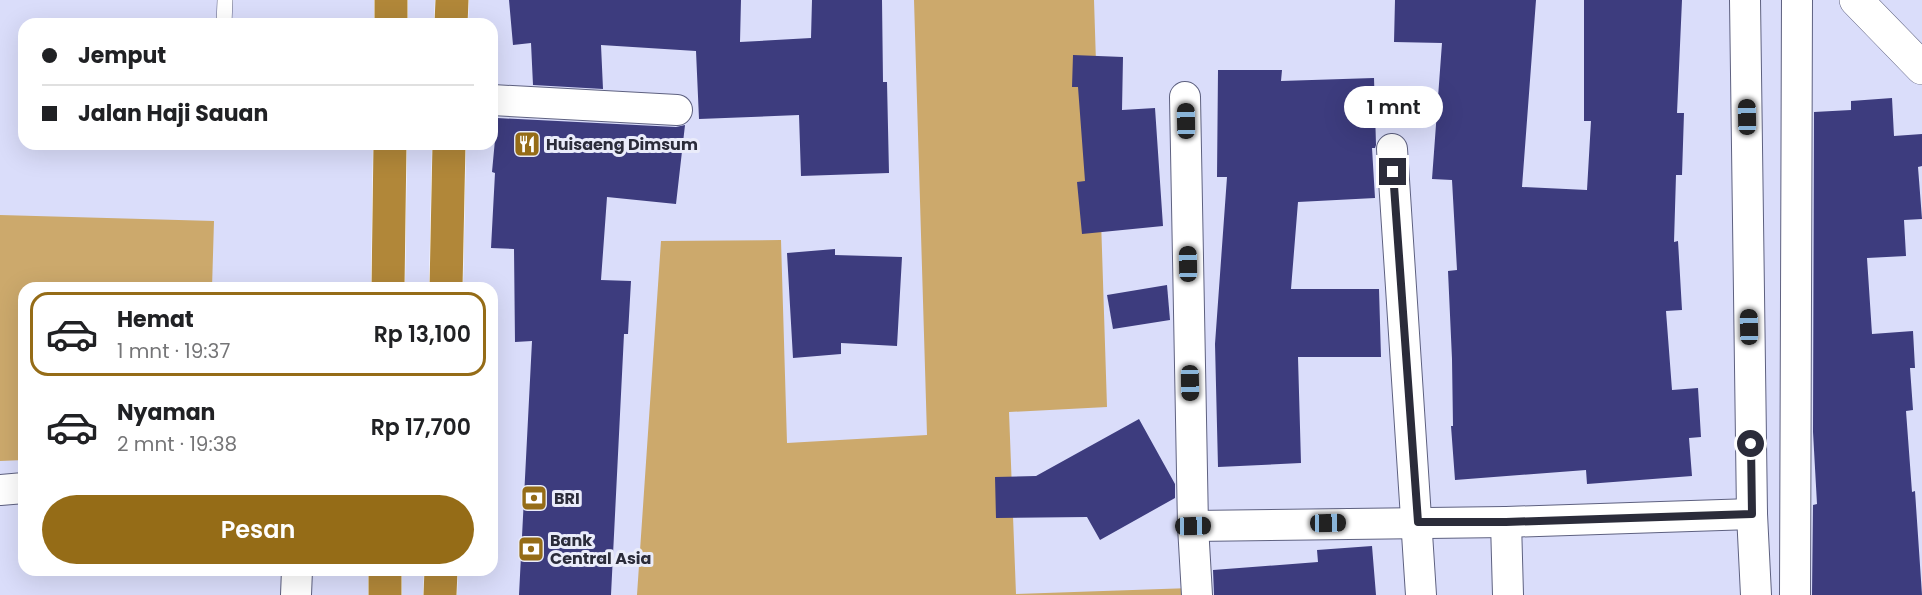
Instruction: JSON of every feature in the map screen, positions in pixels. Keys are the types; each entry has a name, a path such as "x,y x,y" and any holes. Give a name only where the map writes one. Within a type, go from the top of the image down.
{"highway":[{"path":"391,0 391,18"},
{"path":"451,18 452,0"},
{"path":"388,282 390,150"},
{"path":"446,282 449,150"},
{"path":"385,576 385,595"},
{"path":"440,595 441,576"}],"street":[{"path":"1745,0 1752,514 1756,595"},
{"path":"1795,595 1797,0"},
{"path":"1856,0 1921,66"},
{"path":"1185,97 1193,526 1197,595"},
{"path":"498,100 676,110"},
{"path":"1392,149 1421,595"},
{"path":"0,490 18,488"},
{"path":"1193,526 1506,522 1752,514"},
{"path":"1506,522 1508,595"},
{"path":"296,595 297,576"}],"lane":[{"path":"224,18 225,0"}],"shaded area":[{"path":"914,0 1094,0 1107,407 1009,412 1016,594 1191,588 1192,595 637,595 661,241 781,240 787,443 927,435"},
{"path":"0,215 214,221 212,282 18,282 18,460 0,461"}],"building":[{"path":"509,0 741,0 740,42 811,38 812,0 882,0 883,82 887,82 889,173 801,176 799,115 699,119 696,51 601,45 603,89 533,85 531,43 513,45"},
{"path":"1395,0 1536,0 1522,187 1587,190 1591,121 1584,121 1584,0 1682,0 1677,113 1684,113 1682,175 1676,175 1674,242 1678,241 1682,310 1666,311 1672,390 1698,388 1701,437 1689,438 1692,476 1587,484 1586,470 1455,480 1451,426 1453,426 1452,359 1448,271 1457,270 1452,180 1432,179 1442,43 1394,42"},
{"path":"1073,55 1123,57 1122,110 1155,108 1163,226 1082,234 1077,182 1085,181 1078,87 1072,87"},
{"path":"1218,70 1282,70 1281,81 1374,78 1376,145 1372,148 1375,198 1298,202 1291,289 1379,289 1381,357 1298,357 1301,463 1218,467 1215,344 1227,177 1217,177"},
{"path":"1892,98 1894,136 1922,134 1922,166 1918,167 1922,219 1904,220 1906,256 1867,258 1872,334 1913,331 1915,368 1910,368 1913,410 1906,411 1912,492 1915,491 1922,595 1812,595 1813,505 1817,504 1813,432 1814,112 1851,110 1851,101"},
{"path":"498,118 676,127 685,125 676,204 607,197 601,280 631,281 628,334 624,334 611,595 519,595 532,341 515,342 514,249 491,248 495,173 492,172 494,150 498,150"},
{"path":"835,249 835,255 902,257 897,346 841,343 841,354 793,358 787,253"},
{"path":"1167,285 1170,320 1113,329 1107,295"},
{"path":"1139,419 1175,484 1175,498 1100,540 1087,517 996,518 995,477 1036,476"},
{"path":"1372,546 1376,595 1214,595 1213,570 1318,562 1317,550"}],"place":[{"name":"Huisaeng Dimsum","path":"527,144"},
{"name":"BRI","path":"534,498"},
{"name":"Bank Central Asia","path":"531,549"}],"route":[{"path":"1393,172 1418,522 1506,522 1752,514 1751,444"}]}
